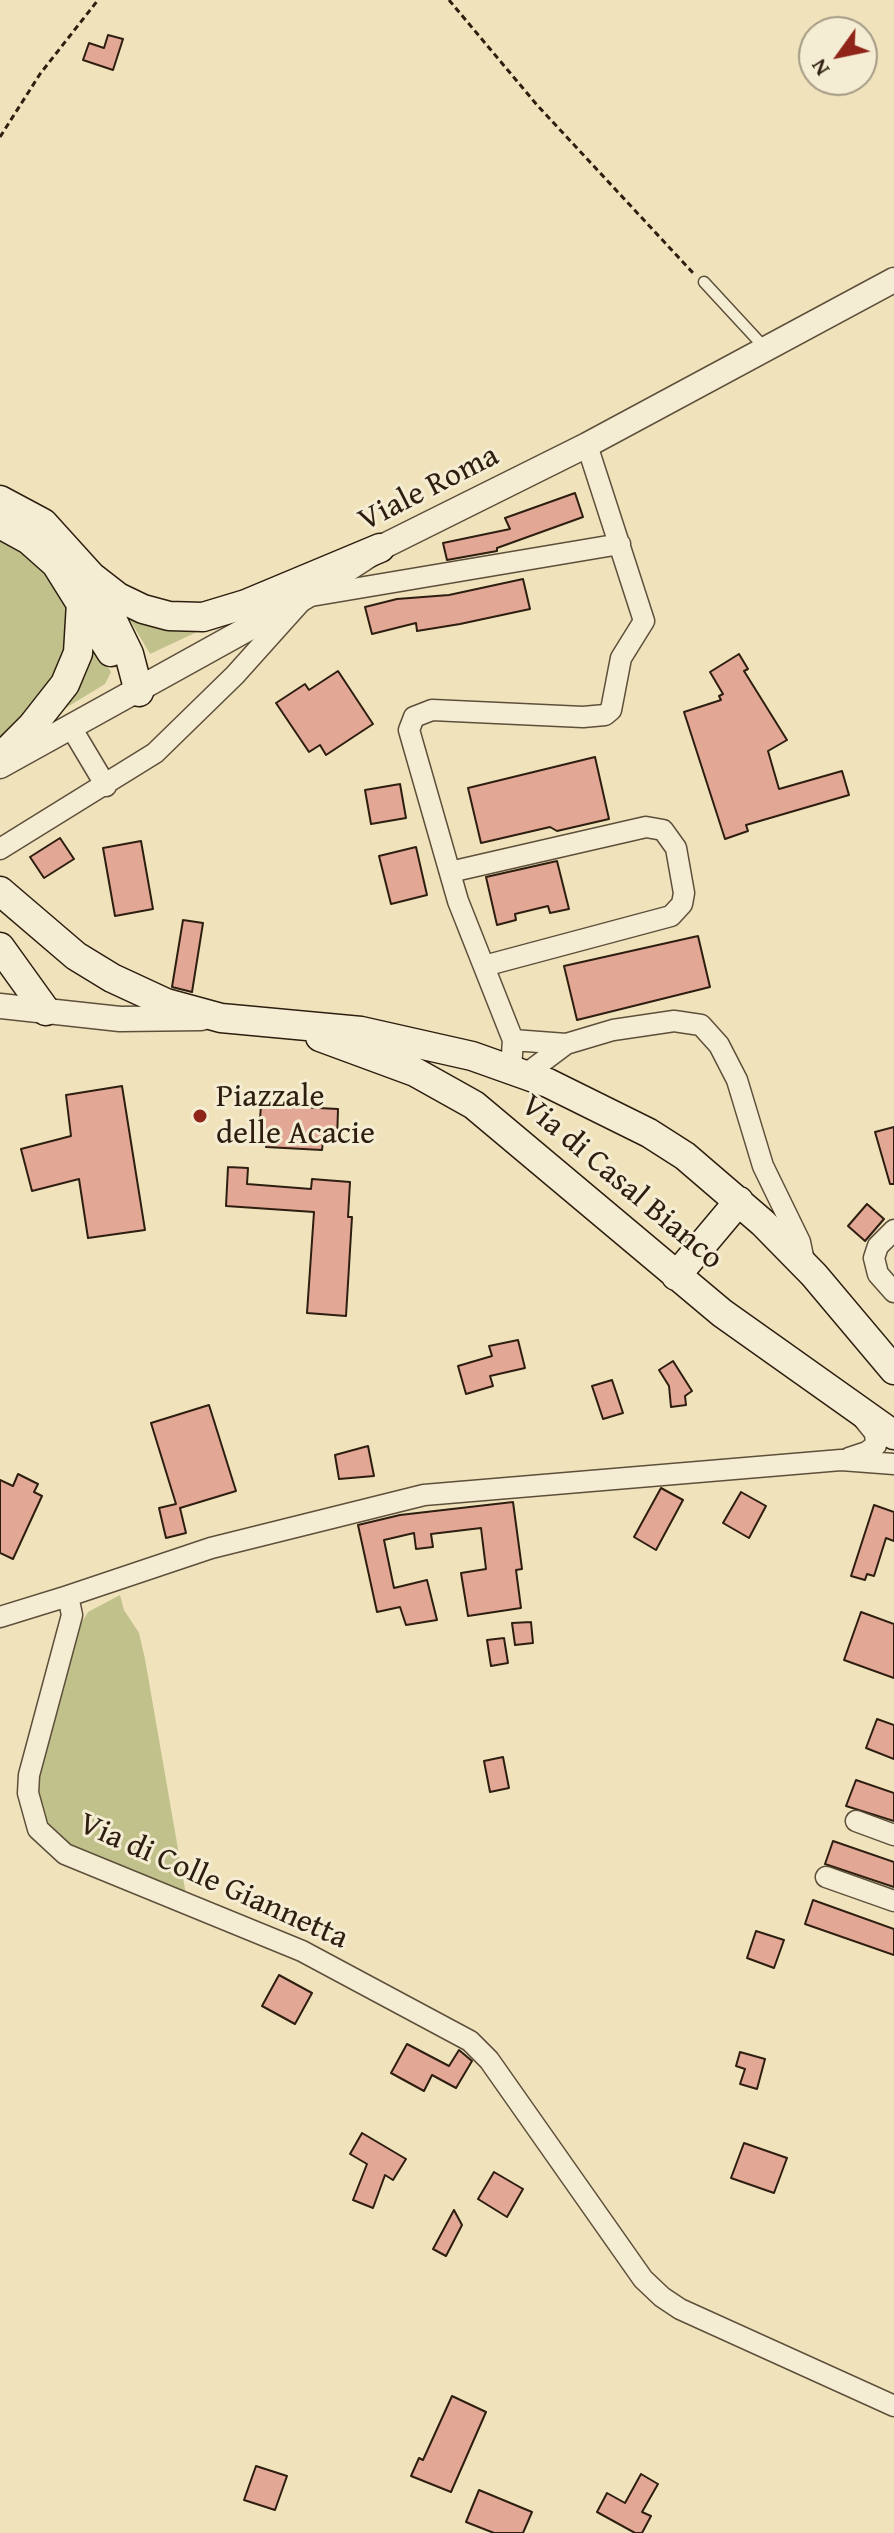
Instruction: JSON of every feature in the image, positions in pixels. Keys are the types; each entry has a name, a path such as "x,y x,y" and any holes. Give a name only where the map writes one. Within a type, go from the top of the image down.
{"main road":[{"path":"0,500 43,523 91,576 118,597 143,609 169,616 203,617 246,604 380,548"},
{"path":"0,524 47,555 139,692"},
{"path":"91,576 129,654 139,692"},
{"path":"0,758 32,726 65,684 78,653 81,602"},
{"name":"Via di Casal Bianco","path":"8,899 61,944 112,978 178,1007 221,1018 388,1037 518,1071 569,1092 667,1144 739,1201 805,1266 894,1370"},
{"path":"0,947 46,1011"},
{"name":"Via di Casal Bianco","path":"282,1023 415,1072 474,1105 722,1313 894,1435"},
{"path":"676,1276 739,1201"}],"street":[{"name":"Viale Roma","path":"0,766 139,692 305,597 380,548 587,445 894,280"},
{"path":"587,445 644,621 621,658 613,704 608,714 583,717 432,710 411,719 410,737 450,872 513,1040 518,1071 566,1044 643,1024 684,1021 707,1030 726,1054 737,1080 758,1154 772,1189 800,1242 805,1266"},
{"path":"0,849 155,753 235,675 305,597 620,544"},
{"path":"72,729 106,786"},
{"path":"450,872 646,827 663,830 676,848 684,893 682,904 671,916 484,966"},
{"path":"0,1006 120,1019 221,1018"},
{"path":"513,1040 566,1044"},
{"path":"894,1230 875,1249 874,1263 878,1274 894,1292"},
{"path":"841,1460 867,1452 876,1445 875,1433 855,1408"},
{"path":"0,1617 211,1548 399,1499 447,1492 841,1460 894,1464"},
{"name":"Via di Colle Giannetta","path":"68,1596 72,1615 28,1784 34,1822 48,1841 88,1865 312,1956 470,2041 489,2060 643,2279 662,2297 680,2309 894,2406"},
{"path":"856,1821 894,1835"},
{"path":"826,1877 894,1901"}],"lane":[{"path":"704,282 767,350"}],"path":[{"path":"0,137 40,74 98,0"},
{"path":"449,0 640,220 704,282"}],"green space":[{"path":"0,534 57,580 71,626 59,670 22,722 0,736"},
{"path":"127,615 164,626 199,631 150,654"},
{"path":"89,636 111,672 105,684 64,709"},
{"path":"120,1595 124,1610 139,1633 145,1659 186,1895 53,1839 34,1793 80,1625 88,1612"}],"building":[{"path":"108,35 123,39 113,70 83,60 89,43 104,48"},
{"path":"575,493 583,517 497,548 497,551 447,560 443,543 510,529 505,518"},
{"path":"523,579 530,609 417,631 416,623 372,634 365,607 397,599 449,595"},
{"path":"739,654 748,669 744,671 787,740 768,751 779,789 842,771 849,795 746,825 748,831 725,839 684,712 721,700 719,696 723,694 710,672"},
{"path":"338,671 373,724 326,755 320,745 309,752 276,703 305,684 309,690"},
{"path":"595,757 609,819 557,831 550,827 481,843 468,788"},
{"path":"400,784 406,818 371,824 365,790"},
{"path":"60,838 74,859 44,878 30,857"},
{"path":"141,841 153,909 115,916 103,848"},
{"path":"416,847 427,895 391,904 379,856"},
{"path":"557,861 569,909 550,913 548,906 515,914 516,920 497,925 486,877"},
{"path":"183,920 203,923 192,992 172,987"},
{"path":"698,936 710,987 577,1020 564,966"},
{"path":"122,1086 145,1230 88,1238 79,1179 32,1191 21,1149 71,1136 66,1095"},
{"path":"261,1105 338,1109 337,1141 323,1141 322,1150 266,1147 267,1135 259,1134"},
{"path":"894,1127 894,1184 890,1184 875,1132"},
{"path":"228,1167 248,1168 247,1184 311,1189 312,1179 350,1182 348,1217 352,1217 346,1316 307,1313 314,1212 226,1206"},
{"path":"867,1204 884,1219 865,1241 848,1226"},
{"path":"518,1340 525,1368 490,1376 493,1386 466,1394 458,1366 492,1356 489,1346"},
{"path":"673,1361 692,1391 685,1396 686,1405 671,1407 669,1386 659,1370"},
{"path":"612,1380 623,1413 603,1419 592,1386"},
{"path":"209,1405 236,1491 180,1508 186,1533 166,1538 159,1508 176,1504 151,1423"},
{"path":"368,1446 374,1476 339,1479 335,1455"},
{"path":"18,1474 38,1484 34,1492 42,1496 13,1559 0,1553 0,1480 13,1486"},
{"path":"661,1488 683,1500 656,1550 634,1537"},
{"path":"741,1492 766,1506 749,1538 723,1523"},
{"path":"513,1502 522,1569 516,1570 521,1608 468,1616 461,1573 486,1569 481,1528 431,1534 433,1547 416,1549 414,1533 384,1540 394,1588 427,1580 437,1620 406,1625 400,1607 377,1612 358,1525 400,1515"},
{"path":"874,1505 894,1512 894,1541 886,1538 874,1576 867,1574 865,1580 851,1576"},
{"path":"861,1612 894,1624 894,1678 844,1660"},
{"path":"531,1622 533,1643 515,1645 512,1623"},
{"path":"504,1638 508,1663 491,1666 487,1640"},
{"path":"877,1719 894,1725 894,1759 866,1748"},
{"path":"503,1757 509,1788 490,1792 484,1761"},
{"path":"856,1780 894,1793 894,1821 846,1806"},
{"path":"833,1841 894,1862 894,1887 825,1864"},
{"path":"813,1900 894,1929 894,1955 805,1924"},
{"path":"756,1931 784,1940 774,1968 747,1958"},
{"path":"279,1975 312,1993 295,2024 262,2006"},
{"path":"407,2044 449,2066 459,2050 472,2061 456,2088 432,2075 424,2091 391,2073"},
{"path":"740,2052 765,2059 757,2089 740,2084 745,2069 736,2066"},
{"path":"362,2133 406,2159 393,2180 385,2175 373,2208 353,2200 367,2164 350,2154"},
{"path":"744,2143 787,2158 774,2193 731,2178"},
{"path":"494,2172 523,2189 507,2217 478,2199"},
{"path":"454,2210 462,2225 446,2256 433,2249"},
{"path":"452,2396 486,2412 451,2492 411,2476 419,2458 423,2460"},
{"path":"256,2466 287,2476 275,2510 244,2500"},
{"path":"641,2474 658,2484 642,2512 651,2516 642,2533 635,2533 597,2512 607,2493 625,2503"},
{"path":"479,2490 532,2512 523,2533 494,2533 466,2522"}],"place":[{"name":"Piazzale delle Acacie","path":"200,1116"}]}
